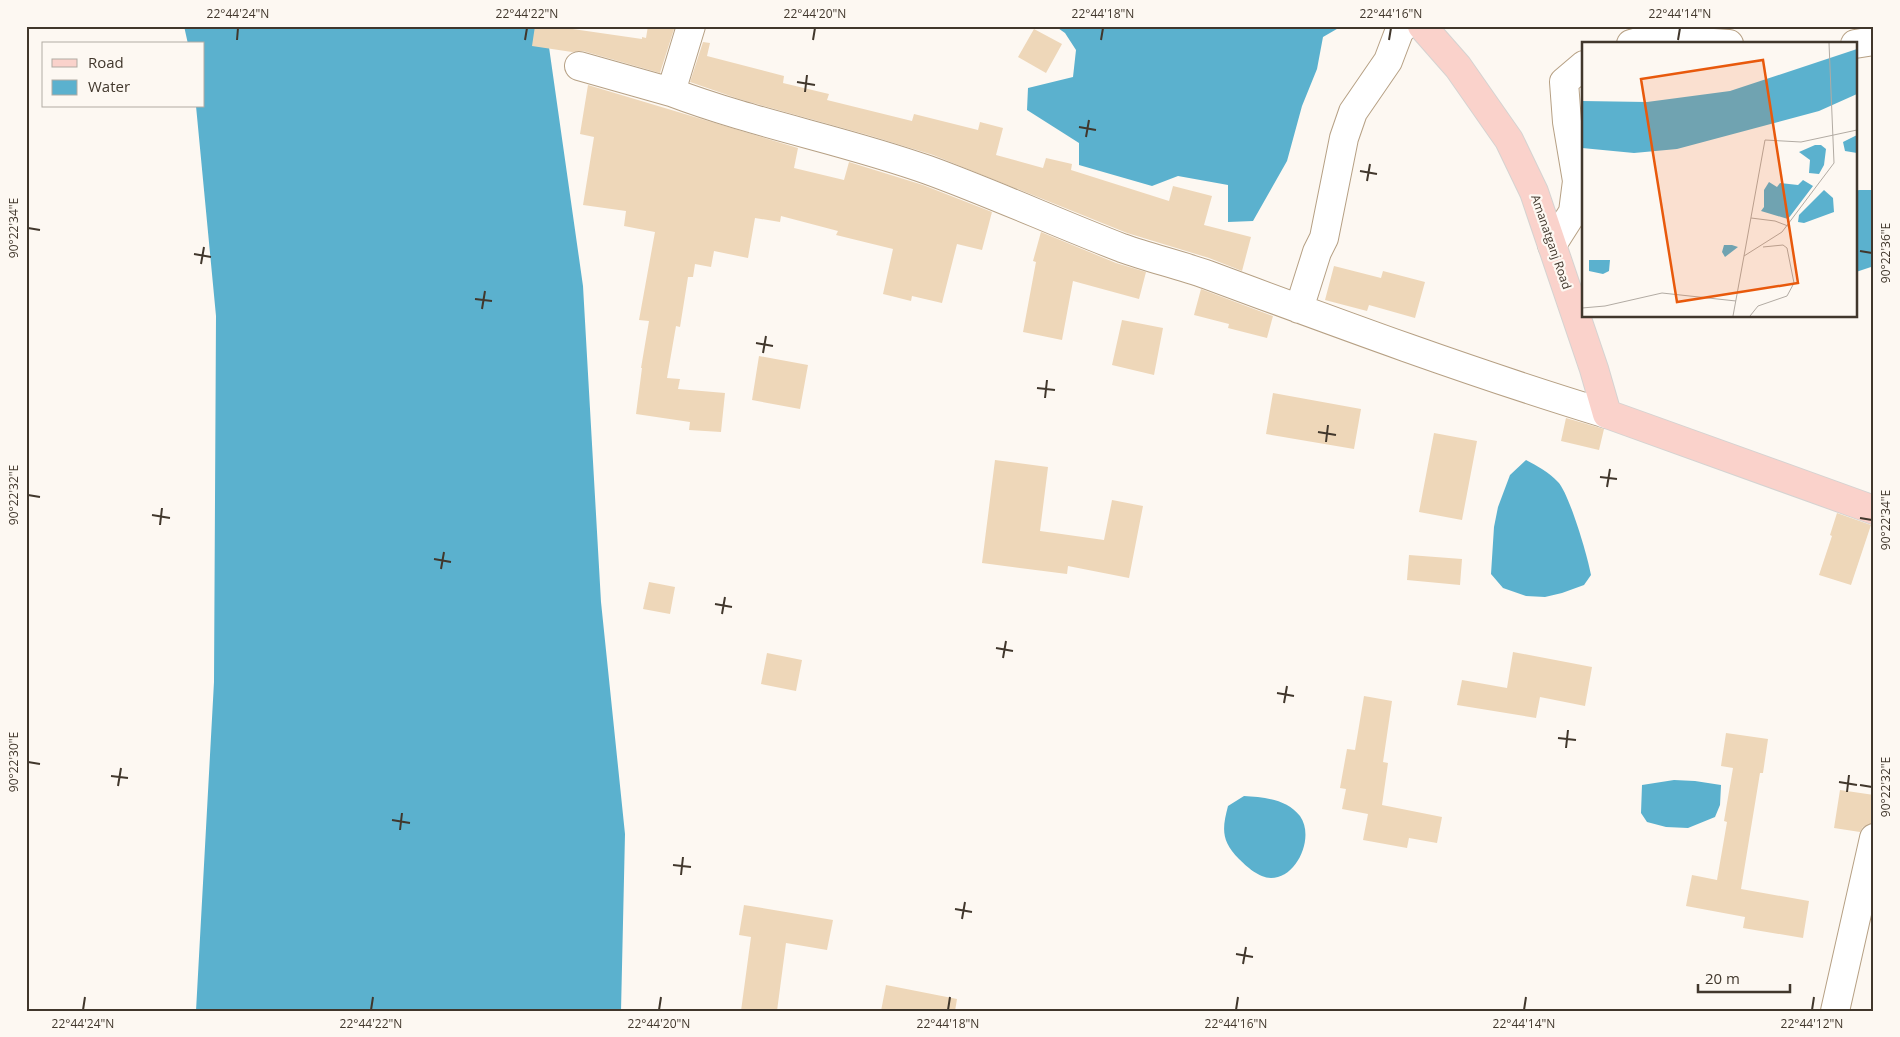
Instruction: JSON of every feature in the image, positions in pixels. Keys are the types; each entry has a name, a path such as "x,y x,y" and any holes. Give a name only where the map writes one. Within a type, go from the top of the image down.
{"main road":[{"name":"Amanatganj Road","path":"1422,26 1458,67 1509,140 1534,192 1594,369 1607,414"},
{"path":"1607,414 1874,510"}],"street":[{"path":"671,92 691,26"},
{"path":"1299,309 1317,252 1324,238 1344,138 1353,112 1388,61 1399,32 1404,26"},
{"path":"1638,42 1649,39 1697,42"},
{"path":"1858,44 1874,41"},
{"path":"579,66 927,170 1124,248 1204,274 1547,396 1607,414"},
{"path":"1552,245 1573,212 1577,180 1567,122 1564,82 1582,67"},
{"path":"1835,1011 1874,838"}],"water":[{"path":"184,26 546,26 583,286 601,602 625,834 621,1011 196,1011 214,682 216,316 196,108 205,108 205,42 188,42"},
{"path":"1055,26 1342,26 1323,37 1317,69 1302,106 1287,161 1253,221 1228,222 1228,185 1178,176 1152,186 1079,165 1079,143 1027,110 1028,88 1073,77 1076,50 1065,33"},
{"path":"1858,190 1874,190 1874,266 1858,271"},
{"path":"1526,460 1551,475 1562,488 1578,526 1591,575 1584,585 1545,597 1526,596 1503,588 1491,574 1494,527 1498,507 1510,475"},
{"path":"1674,780 1721,785 1720,805 1715,817 1688,828 1666,827 1647,822 1641,813 1642,785"},
{"path":"1244,796 1267,798 1282,802 1295,810 1300,816 1304,825 1305,835 1301,855 1289,871 1280,876 1271,878 1253,871 1233,852 1226,840 1224,828 1228,806"}],"building":[{"path":"535,26 552,26 642,39 642,37 646,38 648,26 675,26 660,73 583,51 572,52 532,46"},
{"path":"1034,29 1062,44 1046,73 1018,57"},
{"path":"703,42 710,43 707,56 784,76 783,83 829,94 827,100 912,121 914,114 978,130 980,122 1003,128 996,155 1043,168 1046,158 1072,164 1071,170 1169,201 1173,186 1212,196 1204,225 1251,237 1242,271 1209,258 1127,233 933,155 739,99 690,82"},
{"path":"588,85 798,148 794,168 844,180 849,162 923,185 992,212 982,250 957,244 942,303 912,296 911,301 883,294 893,249 836,235 838,231 781,216 780,222 755,218 748,258 714,251 711,267 695,264 693,277 688,277 680,327 676,326 667,378 680,379 678,389 725,393 721,432 689,430 690,422 636,414 649,321 639,320 655,232 624,226 626,211 583,205 594,137 580,134"},
{"path":"1041,232 1116,263 1146,272 1139,299 1073,281 1062,340 1023,332 1036,262 1033,261"},
{"path":"1334,266 1381,278 1383,271 1425,282 1415,318 1369,305 1367,311 1325,300"},
{"path":"1201,289 1273,316 1267,338 1228,328 1229,324 1194,315"},
{"path":"1122,320 1163,328 1154,375 1112,365"},
{"path":"759,356 808,365 800,409 752,400"},
{"path":"1273,393 1361,409 1354,449 1266,434"},
{"path":"1566,418 1604,429 1599,450 1561,441"},
{"path":"1434,433 1477,441 1462,520 1419,512"},
{"path":"995,460 1048,467 1040,531 1104,540 1112,500 1143,506 1129,578 1068,566 1067,574 982,563"},
{"path":"1837,513 1871,525 1851,585 1819,575 1832,536 1830,535"},
{"path":"1409,555 1462,559 1460,585 1407,580"},
{"path":"649,582 675,587 670,614 643,609"},
{"path":"1513,652 1592,667 1585,706 1540,697 1536,718 1457,705 1462,680 1507,688"},
{"path":"767,653 802,660 796,691 761,684"},
{"path":"1364,696 1392,701 1383,762 1388,763 1382,805 1442,817 1437,843 1409,838 1407,848 1363,840 1368,814 1342,809 1346,789 1340,788 1347,749 1355,750"},
{"path":"1726,733 1768,739 1763,773 1760,773 1741,889 1809,901 1803,938 1743,928 1745,917 1686,906 1692,875 1717,880 1727,822 1724,821 1733,768 1721,766"},
{"path":"1840,790 1874,795 1873,823 1863,827 1860,832 1834,828"},
{"path":"744,905 833,920 827,950 786,943 777,1011 741,1011 751,937 739,935"},
{"path":"886,985 957,999 955,1011 881,1011"}]}
